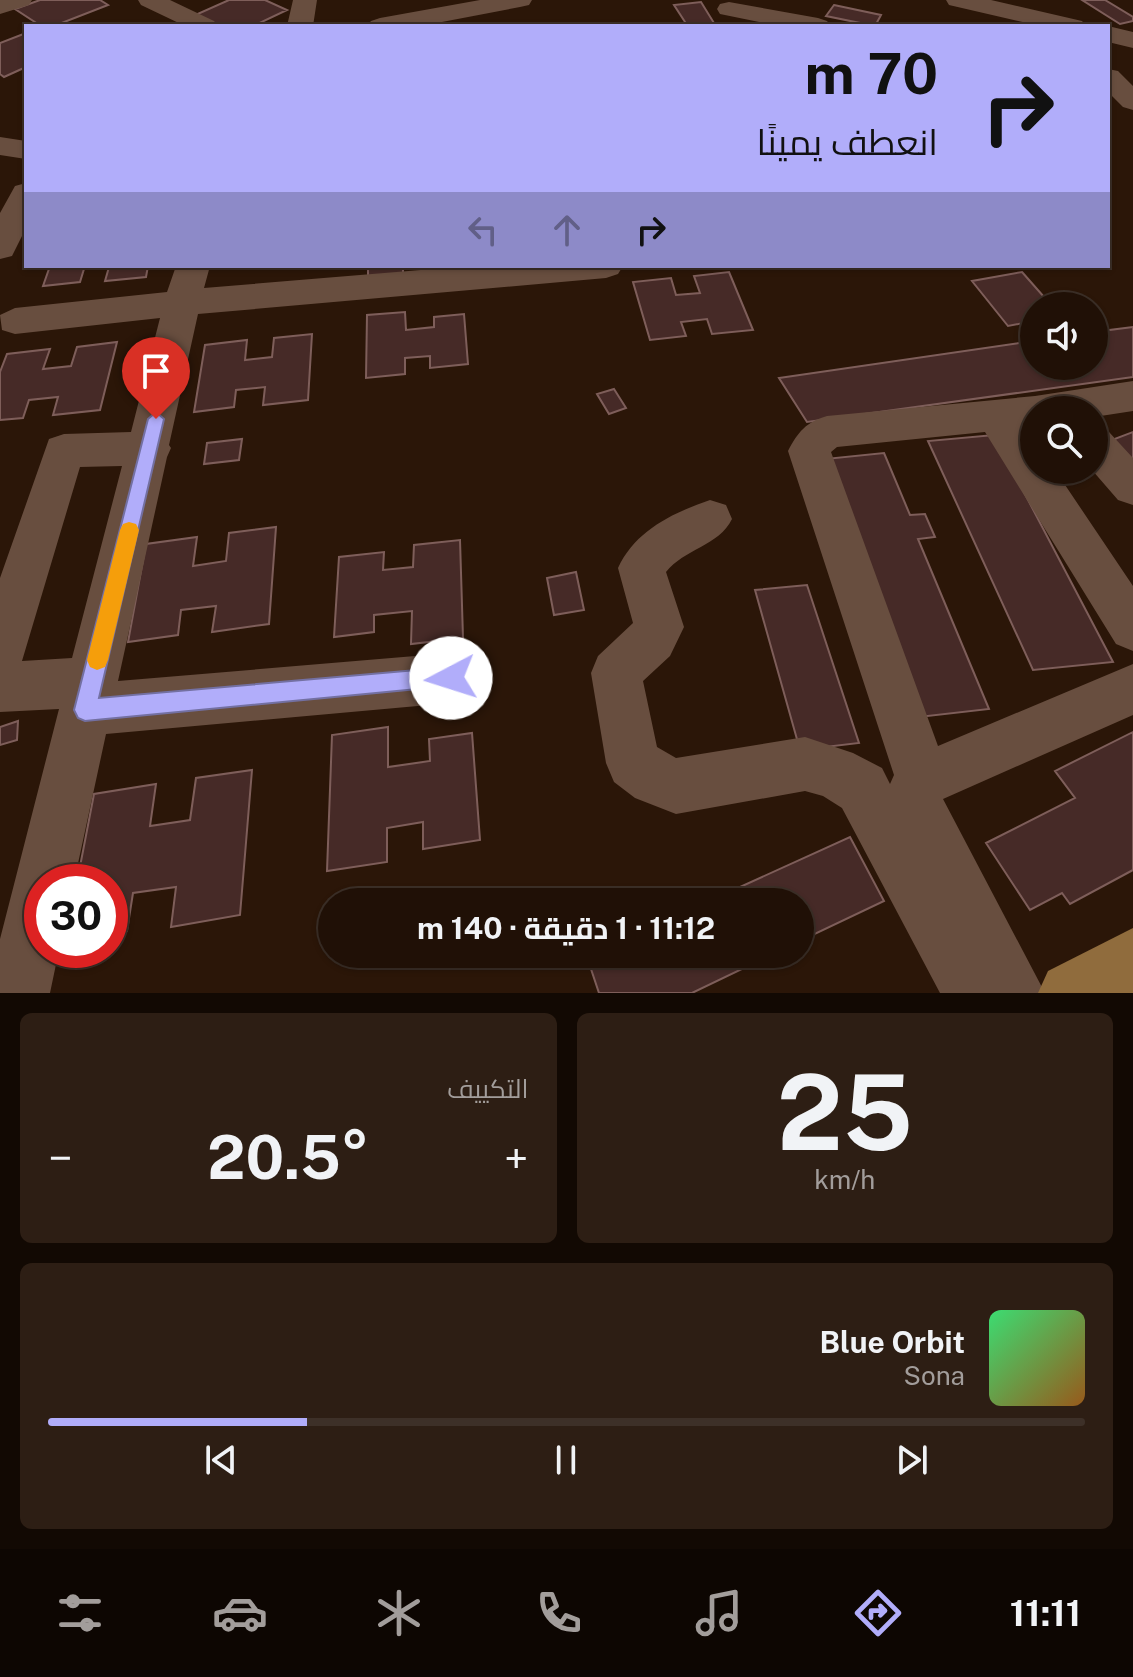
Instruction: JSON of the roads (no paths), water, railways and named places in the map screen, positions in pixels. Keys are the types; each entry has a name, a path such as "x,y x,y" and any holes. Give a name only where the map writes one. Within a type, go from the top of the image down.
{"main road":[{"path":"1070,993 1133,959"}],"street":[{"path":"0,7 20,0"},
{"path":"150,0 201,24"},
{"path":"300,24 305,0"},
{"path":"385,24 426,9 520,0"},
{"path":"958,0 1060,24"},
{"path":"729,9 808,24"},
{"path":"1110,34 1133,40"},
{"path":"1110,79 1133,101"},
{"path":"0,146 24,150"},
{"path":"0,248 24,197"},
{"path":"15,321 188,284 560,268"},
{"path":"48,864 188,284"},
{"path":"1108,400 1133,396"},
{"path":"923,780 809,451 816,440 827,432 1020,413"},
{"path":"0,653 64,451 150,448"},
{"path":"1108,459 1133,487"},
{"path":"1071,484 1133,628"},
{"path":"710,519 658,547 641,568 659,627 652,639 616,673 633,763 654,779 676,786 805,764 834,772 862,788 974,993"},
{"path":"0,687 88,696 451,678"},
{"path":"1013,993 914,802 916,789 923,780 1133,689"},
{"path":"18,993 24,968"}]}
